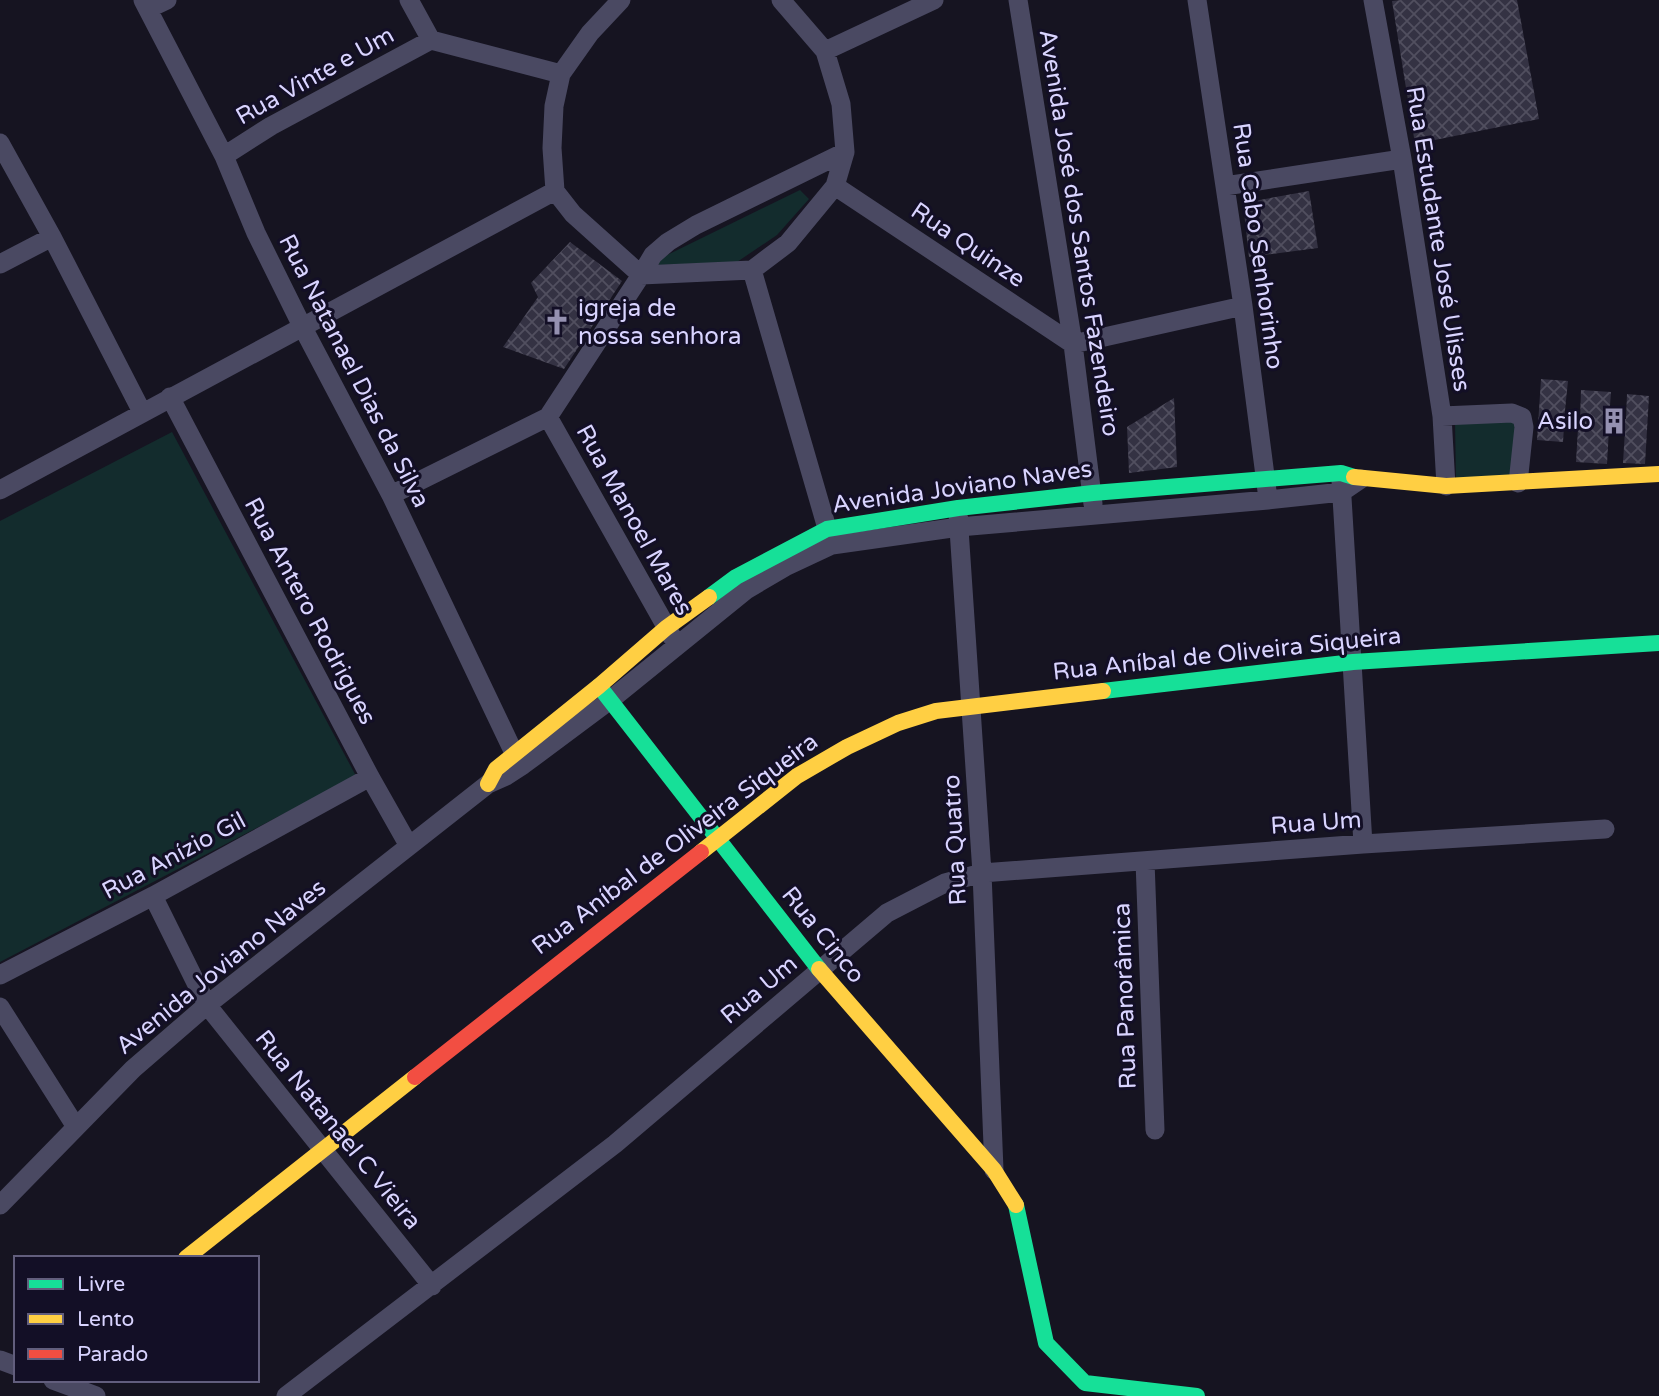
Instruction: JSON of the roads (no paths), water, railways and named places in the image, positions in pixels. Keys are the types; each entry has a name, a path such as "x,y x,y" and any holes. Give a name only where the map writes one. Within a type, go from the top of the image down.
{"street":[{"path":"146,5 167,0"},
{"path":"409,0 431,40 561,74"},
{"path":"621,0 590,33 561,74 554,106 552,148 555,191 573,214 641,275 752,270 788,243 835,186 845,152 841,104 825,51 781,0"},
{"path":"825,51 934,0"},
{"name":"Avenida José dos Santos Fazendeiro","path":"1018,0 1073,344 1093,493 1093,516"},
{"name":"Rua Cabo Senhorinho","path":"1197,0 1243,306 1268,500"},
{"name":"Rua Estudante José Ulisses","path":"1373,0 1402,159 1442,416 1447,486"},
{"name":"Rua Natanael Dias da Silva","path":"146,5 224,156 256,233 391,495 519,759"},
{"name":"Rua Vinte e Um","path":"224,156 271,125 431,40"},
{"path":"0,143 52,237 142,412"},
{"path":"391,495 548,417 653,255 678,236 845,152"},
{"path":"1225,186 1402,159"},
{"name":"Rua Quinze","path":"835,186 1073,344"},
{"path":"0,490 555,191"},
{"path":"0,264 52,237"},
{"path":"752,270 829,537"},
{"path":"1073,344 1243,306"},
{"name":"Rua Antero Rodrigues","path":"170,397 409,846"},
{"path":"1442,416 1512,413 1522,417 1524,427 1518,483"},
{"name":"Rua Manoel Mares","path":"548,417 666,628 679,646"},
{"name":"Avenida Joviano Naves","path":"958,517 1093,516 1268,500 1362,479 1447,486 1659,474"},
{"name":"Avenida Joviano Naves","path":"604,694 666,628 736,577 829,537 1093,493 1266,479 1341,482"},
{"path":"1341,482 1363,844"},
{"name":"Rua Quatro","path":"958,517 982,873 994,1170"},
{"name":"Avenida Joviano Naves","path":"0,1205 133,1069 207,1005 488,784 506,776 519,759 604,694 679,646 746,590 829,537"},
{"name":"Rua Aníbal de Oliveira Siqueira","path":"188,1256 797,776 848,744 899,721 936,711 1353,662 1659,643"},
{"name":"Rua Cinco","path":"604,694 820,971 994,1170 1018,1208 1046,1343 1085,1382 1198,1396"},
{"name":"Rua Anízio Gil","path":"0,975 153,896 370,777"},
{"name":"Rua Um","path":"286,1396 615,1144 887,913 946,883 982,873 1605,828"},
{"name":"Rua Panorâmica","path":"1145,860 1155,1130"},
{"name":"Rua Natanael C Vieira","path":"153,896 207,1005 432,1286"},
{"path":"0,1007 76,1127"},
{"path":"59,1382 98,1396"}],"place":[{"name":"igreja de nossa senhora","path":"557,322"},
{"name":"Asilo","path":"1614,421"}]}
